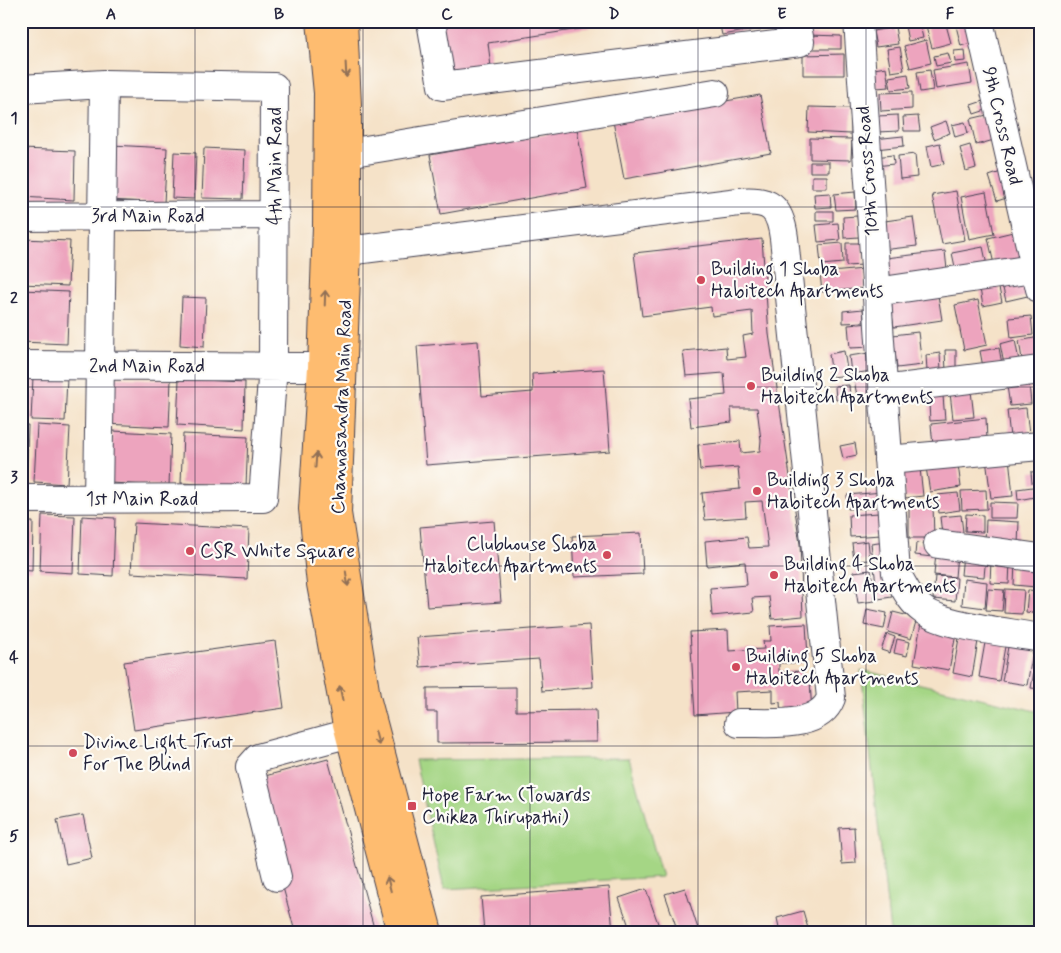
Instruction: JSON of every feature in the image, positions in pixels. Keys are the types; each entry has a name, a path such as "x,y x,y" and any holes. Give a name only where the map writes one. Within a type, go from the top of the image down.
{"main road":[{"name":"Channasandra Main Road","path":"321,21 328,93 341,139 347,252 325,511 321,584 331,645 350,733 401,932"},
{"name":"Channasandra Main Road","path":"343,21 341,139 322,367 325,511 366,697 428,932"}],"street":[{"path":"432,21 442,86 800,42 796,21"},
{"name":"10th Cross Road","path":"858,21 896,573 911,598 924,611 945,620 1040,638"},
{"name":"9th Cross Road","path":"979,21 1038,276"},
{"path":"98,499 104,84"},
{"name":"4th Main Road","path":"21,89 104,84 274,86 278,366 262,498"},
{"path":"341,139 716,93"},
{"path":"347,252 739,202 758,201 773,208 780,218 784,238 831,698 823,712 810,720 739,723"},
{"name":"3rd Main Road","path":"21,217 275,215"},
{"path":"876,292 1038,276"},
{"name":"2nd Main Road","path":"21,366 322,367"},
{"path":"883,390 1040,370"},
{"path":"888,460 1040,446"},
{"name":"1st Main Road","path":"21,499 262,498"},
{"path":"938,544 1040,558"},
{"path":"277,877 250,767 258,758 350,733"}],"green space":[{"path":"861,670 1040,712 1040,932 890,932"},
{"path":"629,758 662,877 444,889 415,760"}],"building":[{"path":"441,21 625,22 488,43 491,67 449,74"},
{"path":"719,21 757,21 758,29 722,35"},
{"path":"802,21 827,21 828,26 803,29"},
{"path":"835,21 846,21 846,27 835,27"},
{"path":"904,21 919,21 923,38 908,41"},
{"path":"945,21 951,43 932,48 926,26"},
{"path":"972,21 977,41 961,46 955,22"},
{"path":"895,27 898,44 876,47 873,31"},
{"path":"808,35 841,36 841,49 808,49"},
{"path":"926,40 931,63 910,68 904,46"},
{"path":"900,47 904,70 891,72 887,49"},
{"path":"965,50 966,61 955,62 954,51"},
{"path":"948,53 951,63 936,66 934,56"},
{"path":"844,54 844,75 803,75 803,55"},
{"path":"969,64 972,83 936,89 933,70"},
{"path":"886,67 889,87 876,88 874,69"},
{"path":"930,70 933,90 920,92 917,72"},
{"path":"908,74 910,88 891,90 889,77"},
{"path":"912,92 912,109 881,111 880,93"},
{"path":"760,95 771,153 624,179 613,121"},
{"path":"983,101 986,110 974,114 971,105"},
{"path":"809,107 851,108 851,134 808,132"},
{"path":"898,115 899,131 877,132 877,116"},
{"path":"987,115 994,140 976,145 970,119"},
{"path":"918,116 920,131 904,131 903,117"},
{"path":"946,121 950,133 934,139 930,127"},
{"path":"965,122 968,133 955,137 952,125"},
{"path":"577,129 587,188 441,214 430,155"},
{"path":"903,136 904,146 875,149 874,139"},
{"path":"810,138 852,139 851,160 810,159"},
{"path":"940,143 944,164 931,167 927,146"},
{"path":"112,145 167,148 164,203 110,200"},
{"path":"970,145 976,168 966,171 960,148"},
{"path":"204,148 245,150 243,199 202,198"},
{"path":"21,149 75,151 74,200 21,197"},
{"path":"174,152 196,153 194,199 172,198"},
{"path":"915,154 917,177 900,179 898,156"},
{"path":"893,155 894,164 875,166 874,157"},
{"path":"810,162 829,162 829,172 810,172"},
{"path":"1004,171 1013,196 997,201 989,176"},
{"path":"812,176 827,176 827,188 812,188"},
{"path":"956,191 965,240 942,244 932,195"},
{"path":"855,192 856,209 836,210 834,194"},
{"path":"986,192 994,234 969,239 961,197"},
{"path":"830,193 831,207 815,208 814,194"},
{"path":"816,211 833,211 833,221 816,221"},
{"path":"857,216 859,237 844,238 843,217"},
{"path":"913,217 917,246 882,250 878,222"},
{"path":"838,223 840,240 818,242 816,225"},
{"path":"1017,231 1025,267 996,273 988,238"},
{"path":"23,239 70,241 68,286 21,284"},
{"path":"762,239 769,334 800,544 803,616 772,619 769,597 752,598 754,612 712,616 710,588 747,585 745,562 707,566 705,541 747,537 749,548 768,547 762,501 745,502 746,517 705,520 702,493 740,489 738,467 700,470 698,445 740,441 741,453 760,451 761,440 757,408 731,408 732,422 691,427 688,399 726,395 724,373 686,376 683,351 726,347 727,359 746,357 743,336 753,334 752,311 712,316 711,307 642,316 634,253"},
{"path":"842,243 843,263 821,265 819,245"},
{"path":"846,243 863,243 863,265 846,266"},
{"path":"983,247 988,270 957,276 952,253"},
{"path":"945,251 948,279 889,286 886,258"},
{"path":"864,269 865,288 822,292 820,273"},
{"path":"1028,275 1032,295 1006,301 1001,280"},
{"path":"997,279 1002,302 983,306 979,283"},
{"path":"937,289 942,320 894,327 889,296"},
{"path":"21,290 69,292 67,344 21,342"},
{"path":"182,297 206,298 204,347 180,345"},
{"path":"978,300 987,345 964,350 955,305"},
{"path":"863,309 864,322 843,323 843,311"},
{"path":"1031,316 1033,335 1011,338 1009,318"},
{"path":"870,323 872,347 850,348 848,325"},
{"path":"918,332 922,365 897,368 893,335"},
{"path":"1039,337 1040,362 1023,365 1019,341"},
{"path":"1015,340 1020,366 1005,369 1000,344"},
{"path":"478,341 482,396 533,392 532,374 604,369 610,451 426,465 417,346"},
{"path":"999,348 1002,364 983,367 980,351"},
{"path":"945,350 956,350 956,371 946,372"},
{"path":"844,351 848,375 832,377 829,354"},
{"path":"869,353 872,371 851,374 849,356"},
{"path":"940,353 941,370 927,371 926,355"},
{"path":"21,375 25,375 23,424 21,424"},
{"path":"33,377 67,378 65,421 31,420"},
{"path":"106,377 171,380 169,427 104,424"},
{"path":"872,378 874,394 857,396 854,380"},
{"path":"179,379 245,382 244,429 177,425"},
{"path":"1029,383 1031,404 1010,406 1007,386"},
{"path":"942,384 945,420 930,421 928,386"},
{"path":"849,385 850,399 836,400 835,386"},
{"path":"971,391 974,417 953,419 950,393"},
{"path":"1040,394 1040,418 1039,418 1035,395"},
{"path":"1026,408 1029,434 1010,437 1007,410"},
{"path":"986,418 987,440 933,446 931,424"},
{"path":"21,425 28,425 26,484 21,483"},
{"path":"37,425 70,427 67,484 34,482"},
{"path":"113,431 171,434 169,486 110,483"},
{"path":"183,434 248,437 246,486 181,483"},
{"path":"855,443 857,455 843,458 840,446"},
{"path":"957,457 961,487 930,492 925,461"},
{"path":"1009,457 1013,496 991,498 986,459"},
{"path":"919,459 923,496 905,498 900,461"},
{"path":"1040,471 1040,482 1032,483 1031,472"},
{"path":"1040,486 1040,496 1018,500 1017,489"},
{"path":"986,490 987,509 962,510 961,491"},
{"path":"883,492 884,507 848,509 847,495"},
{"path":"958,493 960,510 939,513 937,495"},
{"path":"990,502 1018,503 1017,518 990,518"},
{"path":"909,505 933,505 934,538 909,538"},
{"path":"879,513 881,535 850,537 849,515"},
{"path":"966,514 983,515 983,532 965,531"},
{"path":"42,515 75,516 73,573 40,571"},
{"path":"961,515 963,532 942,534 940,517"},
{"path":"82,516 115,518 113,576 80,574"},
{"path":"986,520 1019,522 1018,544 985,542"},
{"path":"494,521 501,602 427,607 420,527"},
{"path":"21,522 33,522 32,571 21,570"},
{"name":"CSR White Square","path":"134,523 249,529 247,579 131,573"},
{"name":"Clubhouse Shoba Habitech Apartments","path":"641,533 643,574 574,577 572,536"},
{"path":"868,541 870,560 854,561 852,543"},
{"path":"886,542 892,597 878,599 871,544"},
{"path":"916,543 933,545 932,557 915,555"},
{"path":"936,552 957,554 955,577 934,575"},
{"path":"963,554 986,556 984,577 961,575"},
{"path":"991,561 1010,562 1009,584 990,583"},
{"path":"1015,561 1038,563 1036,587 1014,585"},
{"path":"871,570 875,601 858,603 853,572"},
{"path":"935,576 957,578 955,601 933,599"},
{"path":"964,579 987,582 985,608 962,605"},
{"path":"988,589 1004,590 1002,611 986,610"},
{"path":"1005,589 1024,590 1022,614 1004,613"},
{"path":"1028,590 1040,591 1040,614 1026,612"},
{"path":"867,609 887,613 884,629 864,625"},
{"path":"893,612 917,618 911,639 888,632"},
{"path":"921,623 957,629 949,670 914,664"},
{"name":"Building 5 Shoba Habitech Apartments","path":"806,624 808,657 801,657 802,663 779,663 779,672 803,671 803,680 810,680 812,715 781,717 780,702 773,703 773,690 735,692 736,712 695,715 690,632 728,630 729,651 764,649 763,641 771,641 770,626"},
{"path":"589,625 593,687 542,691 539,659 420,667 417,637"},
{"path":"960,632 979,635 972,677 953,673"},
{"path":"887,634 895,637 890,653 881,650"},
{"path":"986,637 1006,641 999,681 979,677"},
{"path":"897,639 910,642 907,656 894,653"},
{"path":"275,641 284,708 134,730 124,662"},
{"path":"1009,641 1034,646 1027,685 1002,681"},
{"path":"1040,643 1040,689 1031,688"},
{"path":"516,687 516,711 596,710 597,742 437,743 437,712 427,712 427,688"},
{"path":"328,759 375,932 295,932 254,779"},
{"path":"83,815 92,858 66,864 57,820"},
{"path":"854,827 856,863 842,864 839,828"},
{"path":"609,887 613,932 484,932 481,897"},
{"path":"685,888 699,932 678,932 665,894"},
{"path":"646,889 661,932 631,932 619,898"},
{"path":"803,911 809,932 780,932 777,918"}],"place":[{"name":"Building 1 Shoba Habitech Apartments","path":"701,280"},
{"name":"Building 2 Shoba Habitech Apartments","path":"751,386"},
{"name":"Building 3 Shoba Habitech Apartments","path":"757,491"},
{"name":"CSR White Square","path":"190,551"},
{"name":"Clubhouse Shoba Habitech Apartments","path":"607,555"},
{"name":"Building 4 Shoba Habitech Apartments","path":"774,575"},
{"name":"Building 5 Shoba Habitech Apartments","path":"736,667"},
{"name":"Divine Light Trust For The Blind","path":"73,753"},
{"name":"Hope Farm (Towards Chikka Thirupathi)","path":"412,806"}]}
